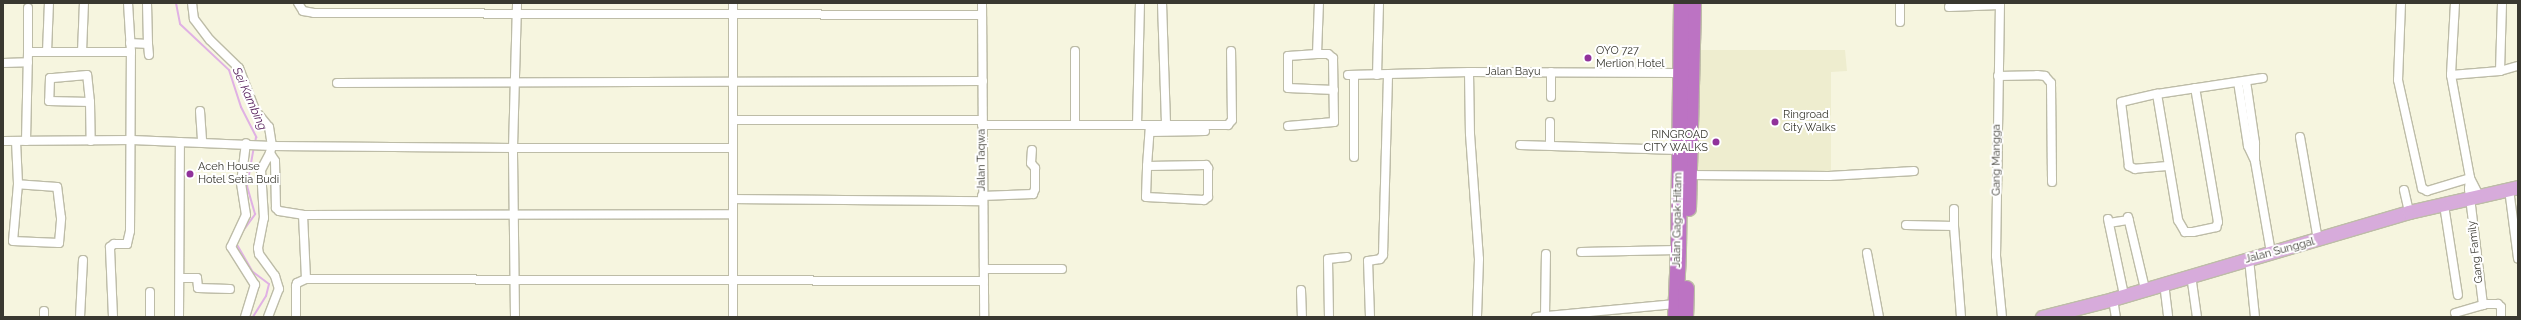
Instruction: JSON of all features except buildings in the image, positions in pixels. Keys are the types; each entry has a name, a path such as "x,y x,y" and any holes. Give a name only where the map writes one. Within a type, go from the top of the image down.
{"highway":[{"name":"Jalan Gagak Hitam","path":"1675,310 1678,250 1678,73 1681,3"},
{"name":"Jalan Gagak Hitam","path":"1686,317 1694,3"}],"main road":[{"name":"Jalan Sunggal","path":"2042,317 2318,240 2409,212 2444,206 2474,197 2514,188"}],"street":[{"path":"47,52 49,3"},
{"path":"82,52 84,3"},
{"path":"113,317 110,247 129,242 132,140 131,52 128,3"},
{"path":"147,3 149,55"},
{"path":"192,3 194,19 210,40 239,68 255,110 269,126 269,148 261,170 264,206 259,254 275,276 279,289 268,317"},
{"path":"298,3 303,11 314,13 982,15"},
{"path":"515,317 515,214 513,148 517,3"},
{"path":"733,317 734,199 732,148 734,3"},
{"name":"Jalan Taqwa","path":"982,3 982,198 984,317"},
{"path":"1137,125 1140,3"},
{"path":"1162,3 1166,125"},
{"path":"1317,54 1319,3"},
{"path":"1377,75 1379,3"},
{"path":"1900,3 1900,22"},
{"path":"2402,3 2398,80 2422,188 2427,191 2470,178"},
{"path":"2455,3 2451,75 2474,197"},
{"path":"2500,71 2502,3"},
{"path":"1949,7 2000,4"},
{"name":"Gang Mangga","path":"2000,4 1996,256 2002,317"},
{"path":"26,141 28,8"},
{"path":"130,43 148,44"},
{"path":"1075,51 1075,124"},
{"path":"1150,128 1166,125 1230,124 1232,120 1231,51"},
{"path":"28,52 131,52"},
{"path":"1288,126 1333,124 1334,90 1333,58 1328,54 1288,56 1288,89 1334,90"},
{"path":"3,63 28,62"},
{"path":"2451,75 2500,71 2518,66"},
{"path":"1469,72 1470,134 1478,259 1477,317"},
{"name":"Jalan Bayu","path":"1354,157 1351,75 1469,72 1678,73"},
{"path":"1551,72 1551,97"},
{"path":"1370,317 1368,261 1380,259 1383,255 1388,75"},
{"path":"1998,76 2037,75 2045,76 2049,80 2051,87 2052,182"},
{"path":"90,102 49,101 50,78 87,76 90,102 91,141"},
{"path":"2167,166 2135,169 2129,166 2120,105 2124,100 2262,78"},
{"path":"337,82 733,80 983,81"},
{"path":"2242,81 2255,143 2255,161 2273,252"},
{"path":"2157,94 2167,166 2181,229 2185,232 2193,232 2218,225 2195,88"},
{"path":"200,110 202,142"},
{"path":"733,120 1137,125 1150,128 1205,132"},
{"path":"1550,122 1550,145"},
{"path":"1147,166 1206,165 1208,168 1208,197 1204,200 1146,197 1147,166 1150,128"},
{"path":"2300,137 2318,240"},
{"path":"3,141 132,140 248,144 269,148 732,148"},
{"path":"16,141 18,184 13,241 56,244 61,239 57,187 18,184"},
{"path":"179,317 181,278 180,142"},
{"path":"245,317 255,285 231,247 246,215 241,183 248,144"},
{"path":"1520,145 1678,150"},
{"path":"269,148 275,162 276,205 278,212 303,214 733,214"},
{"path":"734,199 982,198 1032,194 1035,189 1036,168 1031,163 1032,150"},
{"path":"1689,175 1829,176 1914,171"},
{"path":"2514,188 2518,258"},
{"path":"2404,190 2409,212"},
{"name":"Gang Family","path":"2474,197 2483,305"},
{"path":"264,206 276,205"},
{"path":"2444,206 2458,295"},
{"path":"1954,209 1961,317"},
{"path":"303,214 306,279"},
{"path":"2116,317 2118,297 2108,221 2128,218 2145,289"},
{"path":"1906,225 1954,226"},
{"path":"1581,252 1678,250"},
{"path":"1868,253 1879,317"},
{"path":"1545,316 1546,254"},
{"path":"1329,317 1328,259 1347,257"},
{"path":"2249,259 2255,317"},
{"path":"80,317 83,260"},
{"path":"984,269 1062,269"},
{"path":"2191,275 2197,317"},
{"path":"181,278 197,278 198,288 230,289"},
{"path":"296,317 296,286 297,283 306,279 734,282 984,281"},
{"path":"2164,283 2168,317"},
{"path":"1301,290 1302,317"},
{"path":"150,292 150,317"},
{"path":"2455,313 2483,305 2499,305 2501,317"},
{"path":"1536,317 1675,310"}],"shaded area":[{"path":"1694,50 1845,50 1847,71 1831,72 1831,172 1692,173"}],"waterway":[{"name":"Sei Kambing","path":"176,3 180,24 229,70 241,107 256,137 255,144"},
{"name":"Sei Kambing","path":"240,235 255,214 247,186 254,148"},
{"name":"Sei Kambing","path":"236,243 253,272 269,284 266,296 253,317"}],"place":[{"name":"OYO 727 Merlion Hotel","path":"1588,58"},
{"name":"Ringroad City Walks","path":"1775,122"},
{"name":"RINGROAD CITY WALKS","path":"1716,142"},
{"name":"Aceh House Hotel Setia Budi","path":"190,174"}]}
